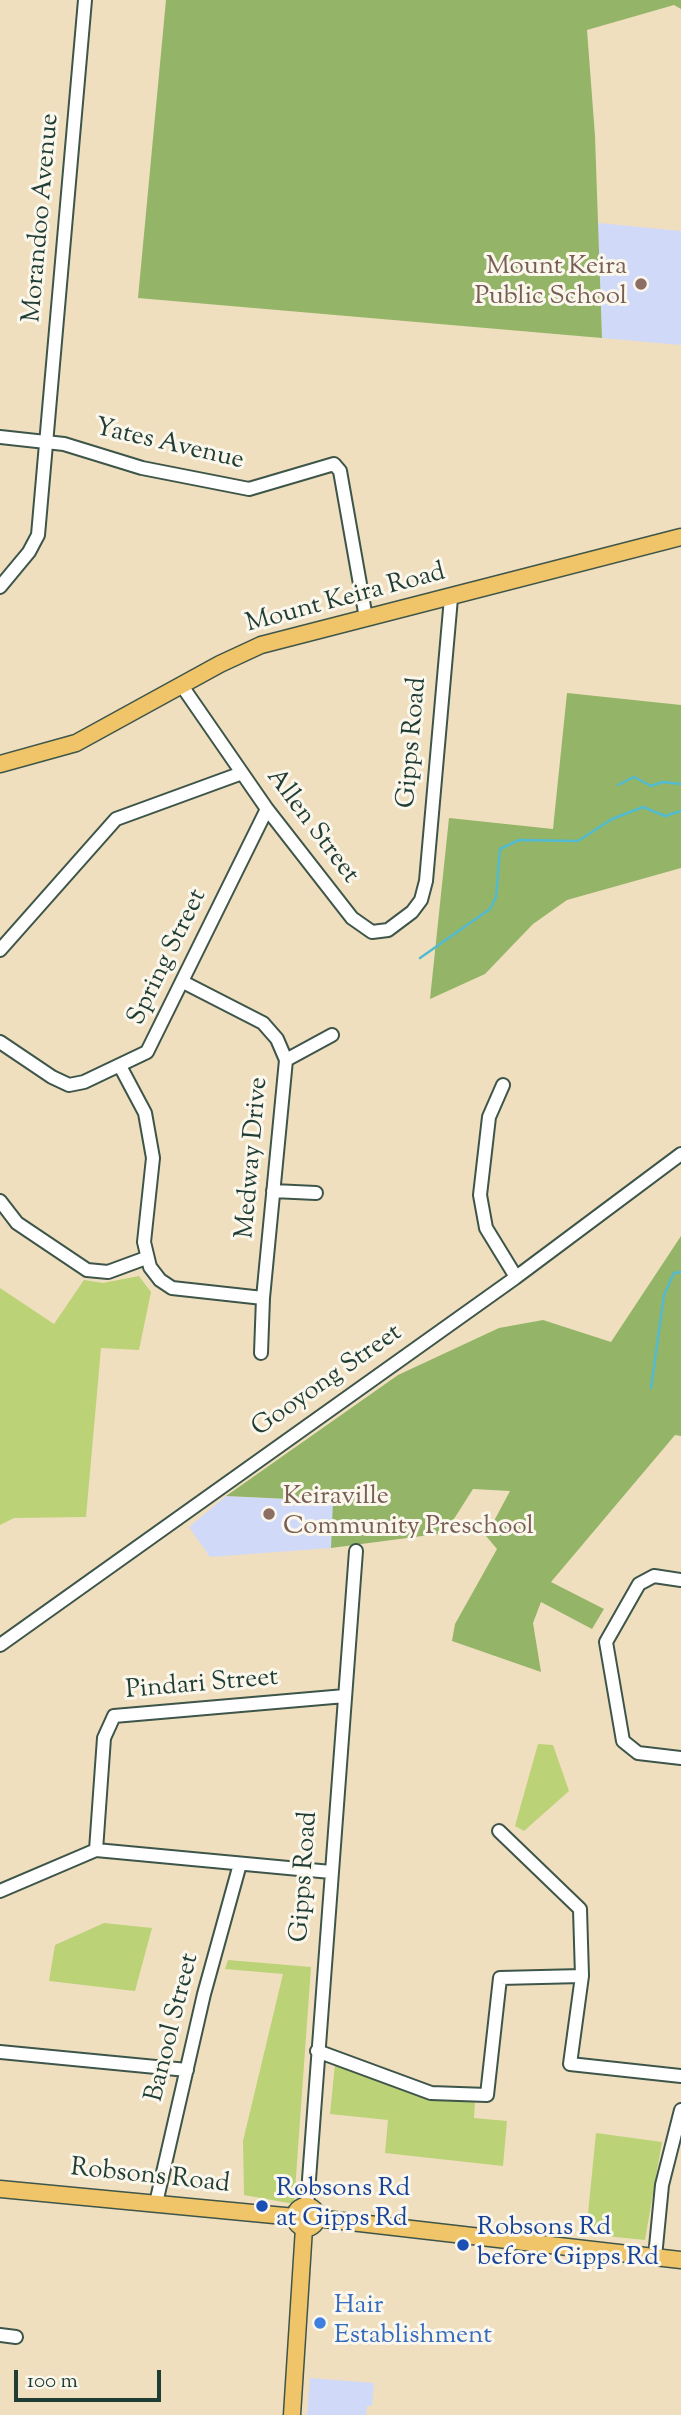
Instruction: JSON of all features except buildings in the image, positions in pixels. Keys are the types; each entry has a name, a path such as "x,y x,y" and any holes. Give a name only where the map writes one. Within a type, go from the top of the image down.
{"main road":[{"name":"Mount Keira Road","path":"0,764 76,743 232,657 261,645 681,537"},
{"name":"Robsons Road","path":"0,2189 306,2217 681,2260"},
{"name":"Gipps Road","path":"292,2415 306,2217"}],"street":[{"name":"Morandoo Avenue","path":"0,587 29,552 38,535 85,0"},
{"name":"Yates Avenue","path":"0,437 46,441 142,468 249,489 334,464 340,471 366,618"},
{"name":"Gipps Road","path":"424,893 451,598"},
{"name":"Allen Street","path":"182,686 267,809 352,918 372,932 388,930 412,912 424,893"},
{"path":"0,950 116,819 242,773"},
{"name":"Spring Street","path":"0,1042 52,1077 69,1085 141,1056 150,1047 267,809"},
{"name":"Medway Drive","path":"183,982 263,1023 277,1039 286,1060 263,1298 261,1353"},
{"path":"286,1060 332,1035"},
{"path":"120,1066 145,1113 153,1158 144,1242 146,1258 154,1274 172,1288 263,1298"},
{"path":"503,1085 489,1117 480,1195 486,1228 516,1277"},
{"name":"Gooyong Street","path":"0,1645 516,1277 681,1154"},
{"path":"274,1191 316,1193"},
{"path":"0,1201 17,1223 87,1270 107,1272 146,1258"},
{"name":"Gipps Road","path":"306,2217 356,1551"},
{"path":"681,1580 654,1576 639,1584 606,1642 622,1741 638,1753 681,1758"},
{"name":"Pindari Street","path":"96,1850 104,1738 114,1716 345,1696"},
{"path":"499,1831 580,1909 582,1976 570,2064 681,2076"},
{"path":"0,1891 96,1850 331,1872"},
{"name":"Banool Street","path":"156,2203 240,1864"},
{"path":"317,2051 431,2093 487,2095 500,1978 582,1976"},
{"path":"0,2052 187,2070"},
{"path":"655,2257 662,2185 681,2110"},
{"path":"0,2335 16,2337"}],"shaded area":[{"name":"Mount Keira Public School","path":"598,223 681,231 681,345 602,338"},
{"name":"Keiraville Community Preschool","path":"226,1496 334,1501 331,1548 210,1557 189,1527"},
{"path":"310,2378 374,2383 372,2406 367,2406 366,2415 307,2415"}],"green space":[{"path":"166,0 681,0 681,9 674,5 587,30 595,136 602,338 138,298"},
{"path":"567,693 681,705 681,868 567,900 533,924 485,974 430,999 449,818 553,829"},
{"path":"681,1236 681,1436 675,1435 551,1582 604,1609 592,1629 541,1602 533,1623 541,1672 452,1641 455,1624 497,1549 486,1536 510,1491 473,1489 445,1533 331,1548 333,1501 226,1496 398,1375 499,1328 543,1320 611,1342"},
{"path":"139,1276 151,1292 139,1350 101,1348 86,1517 14,1518 0,1525 0,1288 54,1324 84,1280 103,1283"},
{"path":"538,1744 553,1745 569,1791 524,1831 515,1826"},
{"path":"104,1923 152,1928 135,1991 49,1981 55,1945"},
{"path":"228,1960 311,1967 294,2204 244,2195 243,2141 283,1974 225,1969"},
{"path":"335,2064 353,2068 375,2080 412,2093 475,2101 474,2118 507,2121 503,2166 385,2153 388,2120 330,2114"},
{"path":"596,2133 662,2142 645,2240 586,2234"}],"waterway":[{"path":"618,785 634,777 651,786 663,782 681,784"},
{"path":"420,958 490,909 496,897 500,849 519,840 578,841 612,819 643,807 665,816 681,811"},
{"path":"651,1388 664,1295 674,1273 681,1272"}],"place":[{"name":"Mount Keira Public School","path":"641,284"},
{"name":"Keiraville Community Preschool","path":"269,1514"},
{"name":"Robsons Rd at Gipps Rd","path":"262,2206"},
{"name":"Robsons Rd before Gipps Rd","path":"463,2245"},
{"name":"Hair Establishment","path":"320,2323"}]}
